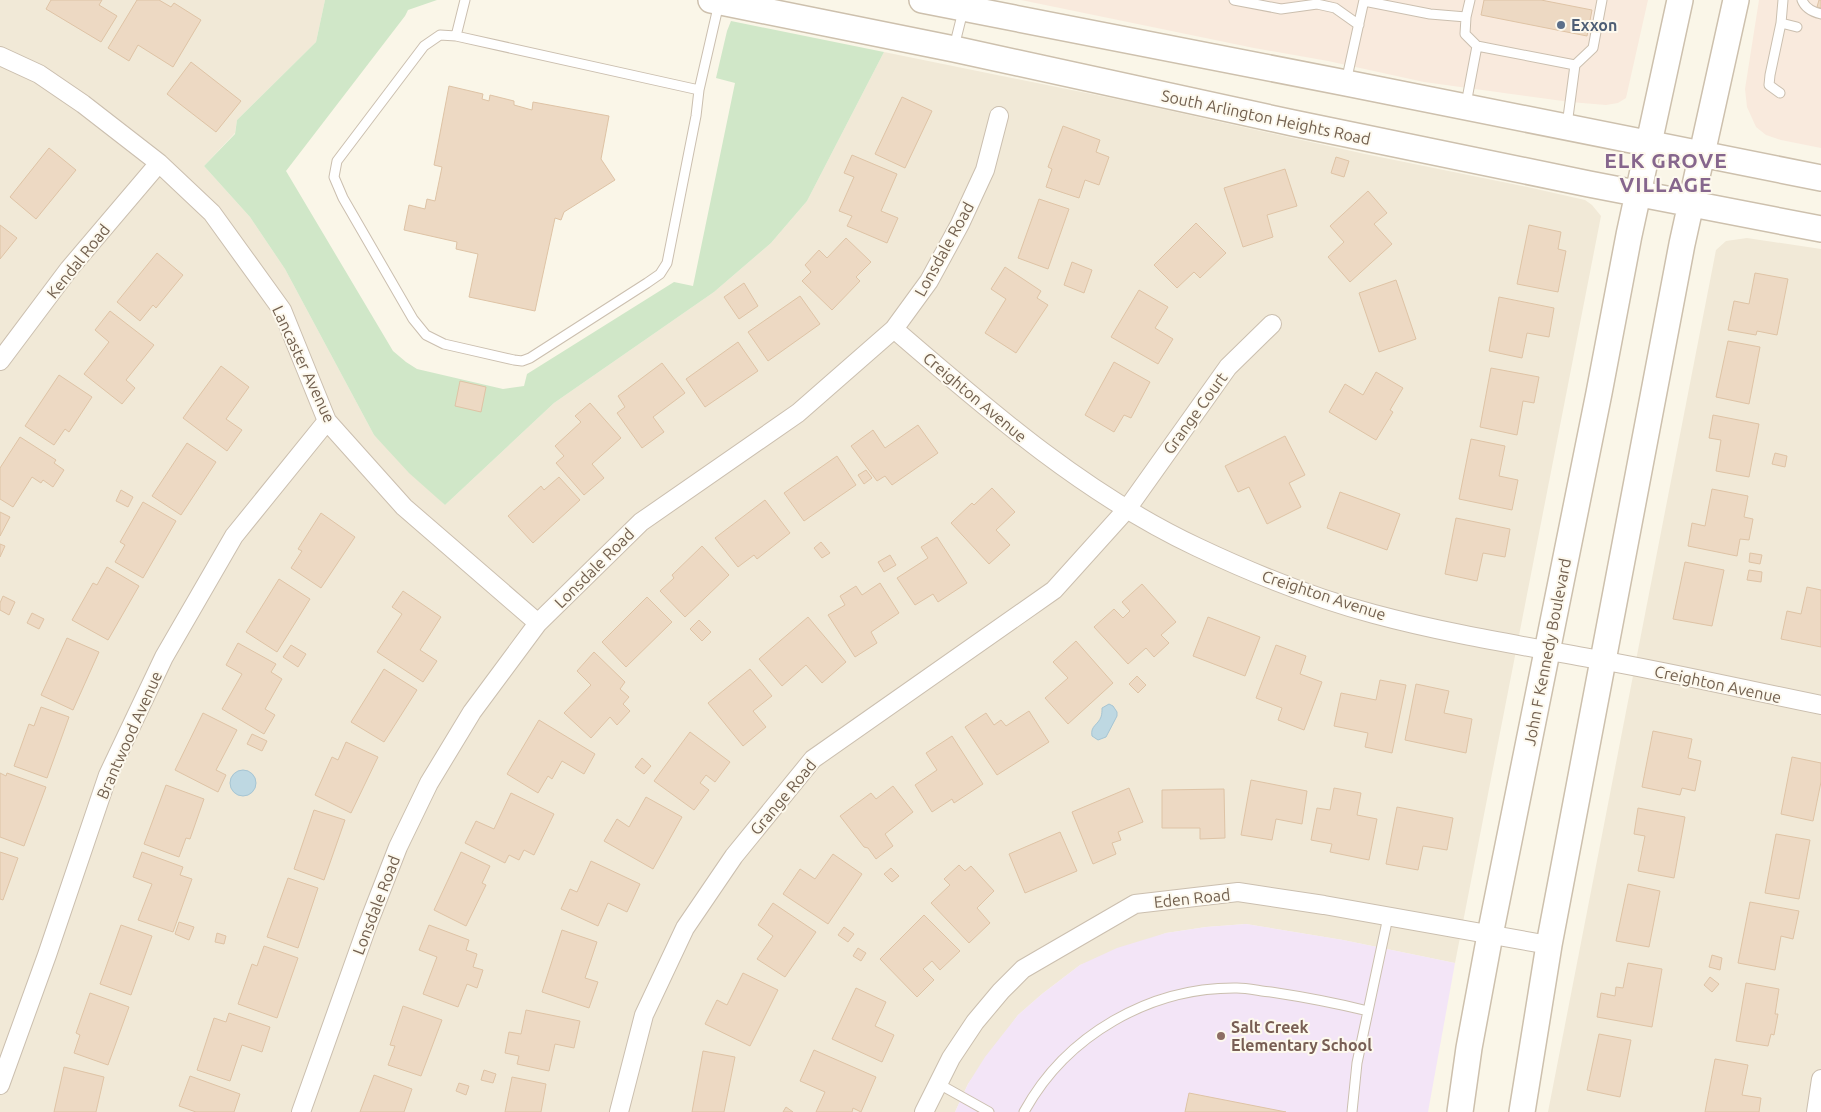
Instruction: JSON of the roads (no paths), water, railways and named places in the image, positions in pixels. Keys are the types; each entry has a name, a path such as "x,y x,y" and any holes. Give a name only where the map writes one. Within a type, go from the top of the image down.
{"main road":[{"path":"922,0 964,4 1821,178"},
{"name":"John F Kennedy Boulevard","path":"1460,1112 1469,1048 1490,935 1648,144 1680,0"},
{"path":"1522,1112 1549,945 1682,244 1736,0"},
{"name":"South Arlington Heights Road","path":"717,1 954,49 1294,123 1638,194 1821,229"}],"street":[{"name":"Lancaster Avenue","path":"0,56 39,74 68,94 159,163 212,213 282,310 327,421 404,507 538,623"},
{"name":"Lonsdale Road","path":"301,1112 368,924 398,847 429,783 472,712 538,623 640,522 798,413 894,329 929,281 960,224 986,170 999,116"},
{"name":"Kendal Road","path":"0,361 69,269 159,163"},
{"name":"Grange Court","path":"1127,509 1228,368 1272,324"},
{"name":"Creighton Avenue","path":"894,329 982,405 1054,461 1127,509 1195,546 1282,584 1373,614 1821,705"},
{"name":"Brantwood Avenue","path":"0,1085 108,776 164,657 234,536 327,421"},
{"name":"Grange Road","path":"619,1112 644,1015 684,928 734,856 813,759 1054,590 1127,509"},
{"name":"Eden Road","path":"924,1112 951,1058 975,1022 1024,969 1135,904 1238,892 1388,916 1549,945"},
{"path":"1816,1112 1821,1079"}],"lane":[{"path":"456,36 465,0"},
{"path":"1234,0 1281,9 1317,4 1335,8 1358,26"},
{"path":"1470,0 1465,34 1477,46 1575,65"},
{"path":"1566,127 1575,65 1593,48 1602,0"},
{"path":"1780,93 1769,86 1781,22 1783,0"},
{"path":"1802,0 1804,5 1821,14"},
{"path":"699,90 456,36 440,35 424,46 338,160 334,177 343,198 408,311 426,335 444,344 514,360 522,361 530,358 660,274 667,263 717,1"},
{"path":"1346,82 1364,1 1430,14 1466,17"},
{"path":"954,49 964,4"},
{"path":"1781,22 1797,27"},
{"path":"1465,107 1477,46"},
{"path":"1352,1112 1357,1063 1388,916"},
{"path":"1024,1112 1044,1082 1081,1043 1125,1014 1169,997 1200,991 1239,988 1314,998 1368,1010"},
{"path":"939,1084 989,1112"}],"water":[{"path":"1109,704 1117,712 1117,716 1106,737 1098,740 1092,736 1092,730 1100,720 1102,708"},
{"path":"243,770 252,774 256,783 252,792 243,796 234,792 230,783 234,774"}],"place":[{"name":"Exxon","path":"1561,25"},
{"name":"Salt Creek Elementary School","path":"1221,1036"}],"district":[{"name":"ELK GROVE VILLAGE","path":"1666,173"}]}
